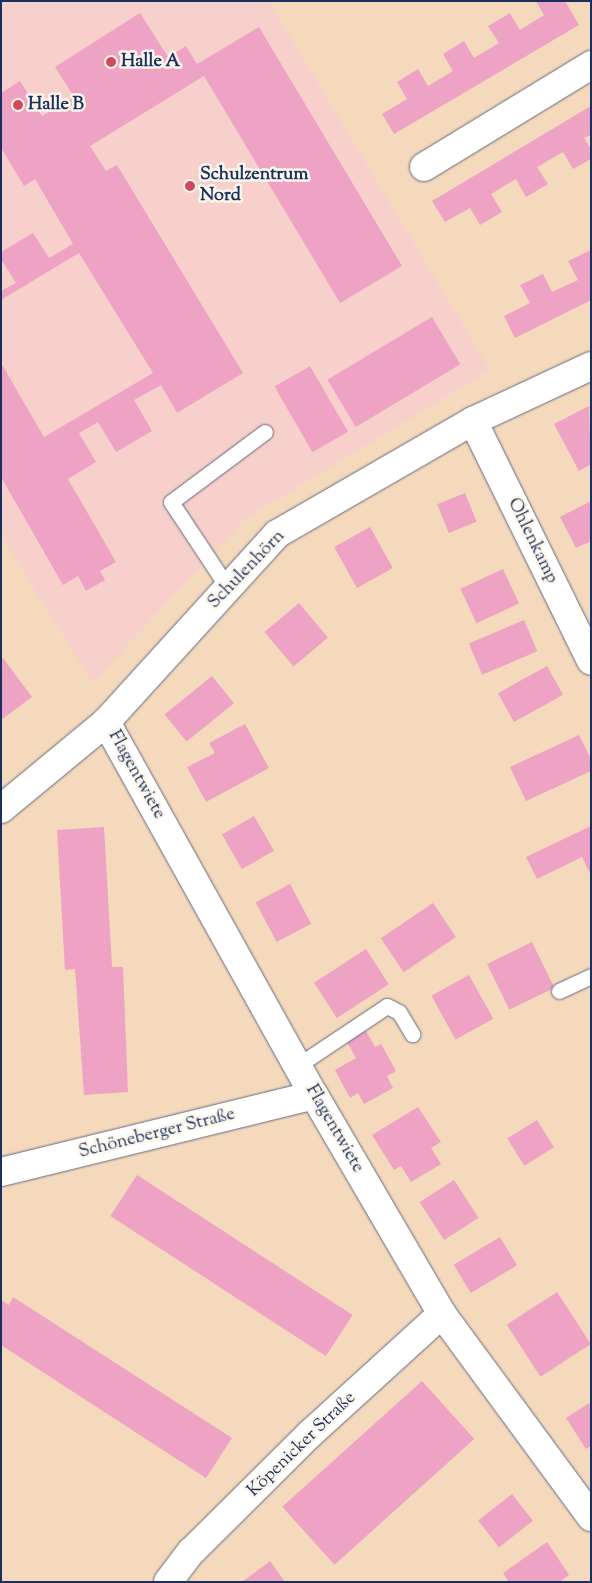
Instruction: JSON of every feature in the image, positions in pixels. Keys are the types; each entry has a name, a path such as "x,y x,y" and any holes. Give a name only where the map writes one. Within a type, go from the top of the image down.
{"street":[{"path":"424,167 591,65"},
{"name":"Schulenhörn","path":"1,809 106,722 277,534 474,421 591,366"},
{"name":"Ohlenkamp","path":"474,421 591,661"},
{"name":"Flagentwiete","path":"106,722 297,1066 442,1314 591,1516"},
{"name":"Schöneberger Straße","path":"1,1172 314,1095"},
{"name":"Köpenicker Straße","path":"168,1582 191,1552 311,1433 442,1314"}],"lane":[{"path":"228,588 171,502 265,432"},
{"path":"559,991 591,976"},
{"path":"297,1066 387,1006 399,1012 412,1034"}],"shaded area":[{"name":"Schulzentrum Nord","path":"1,1 269,1 490,370 245,519 92,683 1,535"}],"building":[{"path":"536,1 565,1 579,25 394,134 382,114 407,99 397,82 418,69 428,86 453,71 443,54 464,41 474,58 499,43 488,26 510,13 520,30 544,15"},
{"path":"140,13 168,57 186,46 197,64 259,27 402,266 340,303 204,76 90,146 106,171 117,165 243,373 177,413 161,385 134,400 152,431 116,452 98,422 79,433 96,462 68,479 116,562 100,571 105,580 86,591 78,576 63,585 1,477 1,363 44,437 153,373 79,253 1,300 1,291 16,283 1,259 1,252 33,233 49,258 73,244 35,179 24,186 1,148 1,93 20,81 42,116 74,97 55,67"},
{"path":"591,106 591,135 584,138 591,149 591,159 573,169 563,152 537,167 548,184 526,197 516,179 491,194 502,212 480,225 470,208 445,222 432,201"},
{"path":"591,250 591,300 515,338 504,316 530,303 520,285 543,274 552,292 578,280 568,261"},
{"path":"432,317 460,364 356,427 327,380"},
{"path":"310,366 348,432 312,452 274,386"},
{"path":"589,406 591,464 579,471 554,424"},
{"path":"465,493 477,522 449,533 437,504"},
{"path":"591,501 591,541 576,548 560,517"},
{"path":"370,527 393,568 357,588 334,547"},
{"path":"503,569 519,603 476,623 460,589"},
{"path":"299,603 328,637 293,666 265,632"},
{"path":"524,620 537,651 482,675 469,643"},
{"path":"3,658 32,697 1,720 1,660"},
{"path":"547,666 563,695 514,722 498,693"},
{"path":"212,676 234,703 187,742 165,714"},
{"path":"245,724 269,768 206,802 187,767 215,753 209,743"},
{"path":"579,735 591,759 591,771 526,801 510,767"},
{"path":"254,816 274,851 242,869 222,834"},
{"path":"591,826 591,876 582,857 537,879 526,857"},
{"path":"104,827 112,967 123,967 128,1092 84,1095 75,969 65,970 57,830"},
{"path":"290,884 311,924 277,942 256,902"},
{"path":"433,903 456,937 404,972 381,938"},
{"path":"532,942 554,988 509,1010 487,964"},
{"path":"366,949 389,984 337,1018 314,983"},
{"path":"469,975 493,1019 456,1040 431,996"},
{"path":"366,1031 375,1047 381,1044 396,1071 387,1076 393,1088 364,1104 358,1093 350,1098 335,1070 356,1058 347,1042"},
{"path":"418,1107 441,1142 431,1148 441,1164 411,1182 401,1166 394,1170 372,1135"},
{"path":"537,1120 554,1147 524,1166 507,1139"},
{"path":"137,1175 353,1315 326,1356 110,1216"},
{"path":"454,1180 479,1218 444,1240 420,1202"},
{"path":"500,1237 517,1265 471,1293 454,1265"},
{"path":"557,1292 591,1344 540,1377 507,1325"},
{"path":"13,1297 232,1438 206,1478 1,1345 1,1300 9,1305"},
{"path":"422,1381 474,1439 334,1565 282,1507"},
{"path":"591,1402 591,1446 586,1449 566,1418"},
{"path":"512,1494 533,1521 499,1547 478,1520"},
{"path":"547,1542 569,1575 559,1582 509,1582 503,1573"},
{"path":"270,1561 285,1582 242,1582"}],"place":[{"name":"Halle A","path":"111,62"},
{"name":"Halle B","path":"18,105"},
{"name":"Schulzentrum Nord","path":"190,186"}]}
